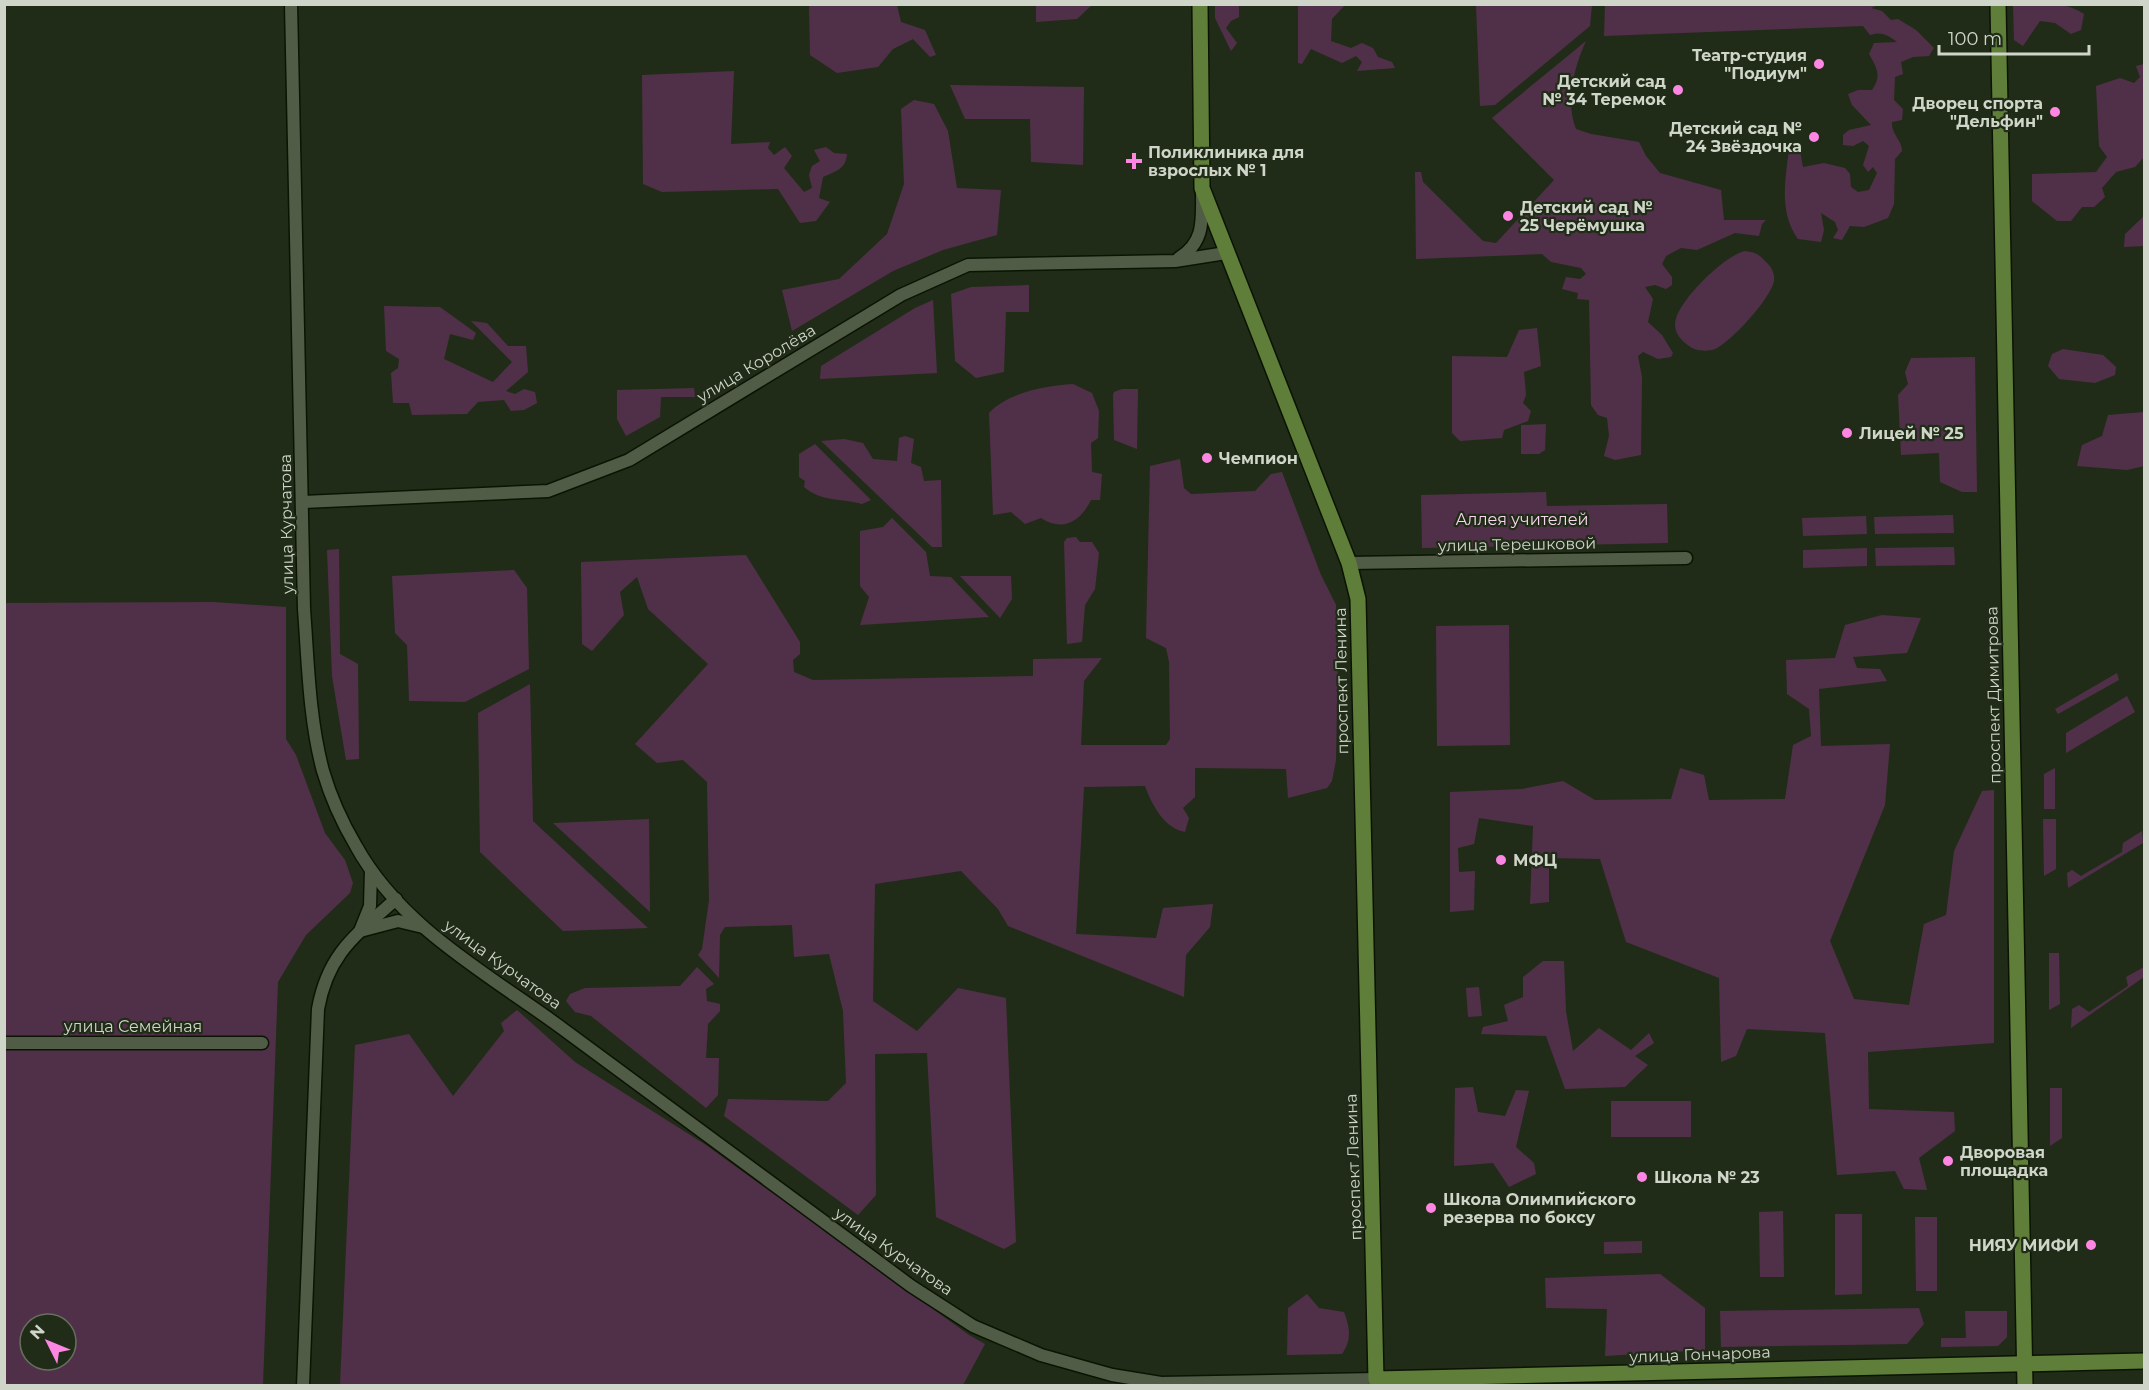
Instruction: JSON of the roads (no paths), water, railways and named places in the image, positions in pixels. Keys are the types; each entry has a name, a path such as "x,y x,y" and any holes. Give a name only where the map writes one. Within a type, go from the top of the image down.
{"main road":[{"name":"проспект Ленина","path":"1200,4 1202,188 1349,563 1358,599 1376,1382"},
{"name":"проспект Димитрова","path":"1998,4 2025,1386"},
{"name":"улица Гончарова","path":"1376,1382 1876,1366 2145,1362"}],"street":[{"name":"улица Курчатова","path":"291,4 304,609 308,668 323,772 349,833 371,870 425,927 465,960 543,1014 903,1280 973,1326 1075,1366 1161,1383 1376,1382"},
{"path":"1175,261 1191,251 1200,237 1202,188"},
{"name":"улица Королёва","path":"303,502 548,490 629,460 901,295 968,265 1175,261 1226,253"},
{"name":"улица Терешковой","path":"1349,563 1686,558"},
{"path":"360,931 370,906 371,870"},
{"path":"303,1386 318,1009 321,991 335,958 360,931 396,899"},
{"path":"360,931 398,921 425,927"},
{"name":"улица Семейная","path":"4,1043 262,1043"}],"place":[{"name":"Театр-студия \"Подиум\"","path":"1819,64"},
{"name":"Детский сад № 34 Теремок","path":"1678,90"},
{"name":"Дворец спорта \"Дельфин\"","path":"2055,112"},
{"name":"Детский сад № 24 Звёздочка","path":"1814,137"},
{"name":"Поликлиника для взрослых № 1","path":"1134,161"},
{"name":"Детский сад № 25 Черёмушка","path":"1508,216"},
{"name":"Лицей № 25","path":"1847,433"},
{"name":"Чемпион","path":"1207,458"},
{"name":"МФЦ","path":"1501,860"},
{"name":"Дворовая площадка","path":"1948,1161"},
{"name":"Школа № 23","path":"1642,1177"},
{"name":"Школа Олимпийского резерва по боксу","path":"1431,1208"},
{"name":"НИЯУ МИФИ","path":"2091,1245"}],"park label":[{"name":"Аллея учителей","path":"1522,519"}]}
